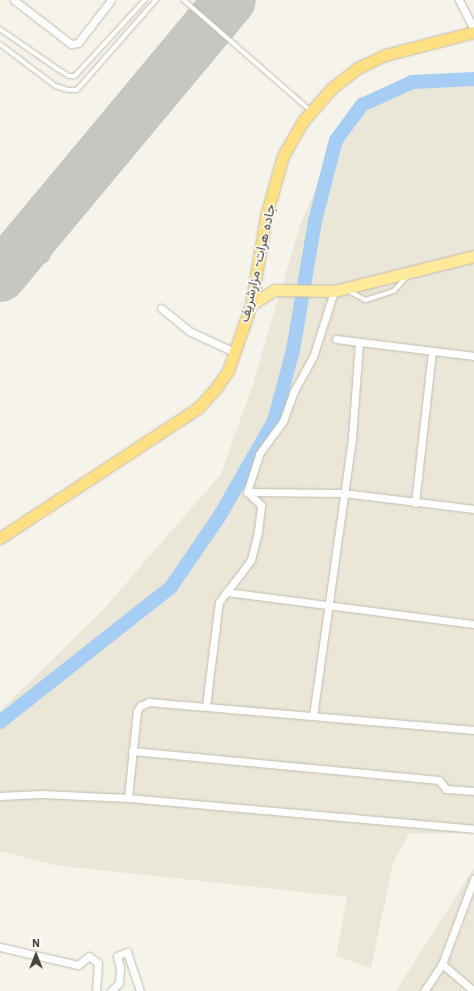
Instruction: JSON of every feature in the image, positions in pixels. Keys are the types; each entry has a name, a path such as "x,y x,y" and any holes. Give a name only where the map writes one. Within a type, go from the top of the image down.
{"highway":[{"name":"جاده هرات- مزارشریف","path":"0,538 198,408 216,388 228,371 250,305 266,216 283,156 294,134 332,88 358,68 385,55 474,31"}],"main road":[{"path":"250,305 274,290 339,290 474,256"}],"street":[{"path":"14,0 71,44 78,42 111,0"},
{"path":"459,0 474,31"},
{"path":"247,492 259,454 283,421 294,391 313,357 339,290"},
{"path":"161,308 191,332 234,352"},
{"path":"336,339 474,356"},
{"path":"313,716 327,604 352,438 359,342"},
{"path":"415,503 432,351"},
{"path":"247,492 344,493 415,503 474,509"},
{"path":"206,706 219,602 251,560 258,531 261,505 247,492"},
{"path":"226,592 474,624"},
{"path":"128,798 132,751 140,706 149,702 474,730"},
{"path":"132,751 439,780 446,790 474,791"},
{"path":"0,796 41,794 128,798 474,829"},
{"path":"424,991 442,964 474,879"},
{"path":"0,947 78,965 89,956 98,963 96,991"},
{"path":"111,991 119,983 120,968 117,956 127,952 140,991"},
{"path":"442,964 474,991"}],"lane":[{"path":"0,29 69,76 75,76 145,0"},
{"path":"0,44 56,86 68,90 77,90 156,0"},
{"path":"184,0 312,112"},
{"path":"339,290 366,300 394,291 410,272"}],"shaded area":[{"path":"474,74 474,833 409,834 393,863 371,968 336,956 347,897 54,865 0,851 0,711 102,611 221,474 252,387 302,219 358,97"},
{"path":"474,868 474,991 396,991"}],"waterway":[{"path":"0,722 171,587 219,517 274,421 293,350 315,221 336,140 362,105 412,82 474,79"}],"taxiway":[{"path":"27,244 40,254"}],"runway":[{"path":"0,276 230,0"}]}
